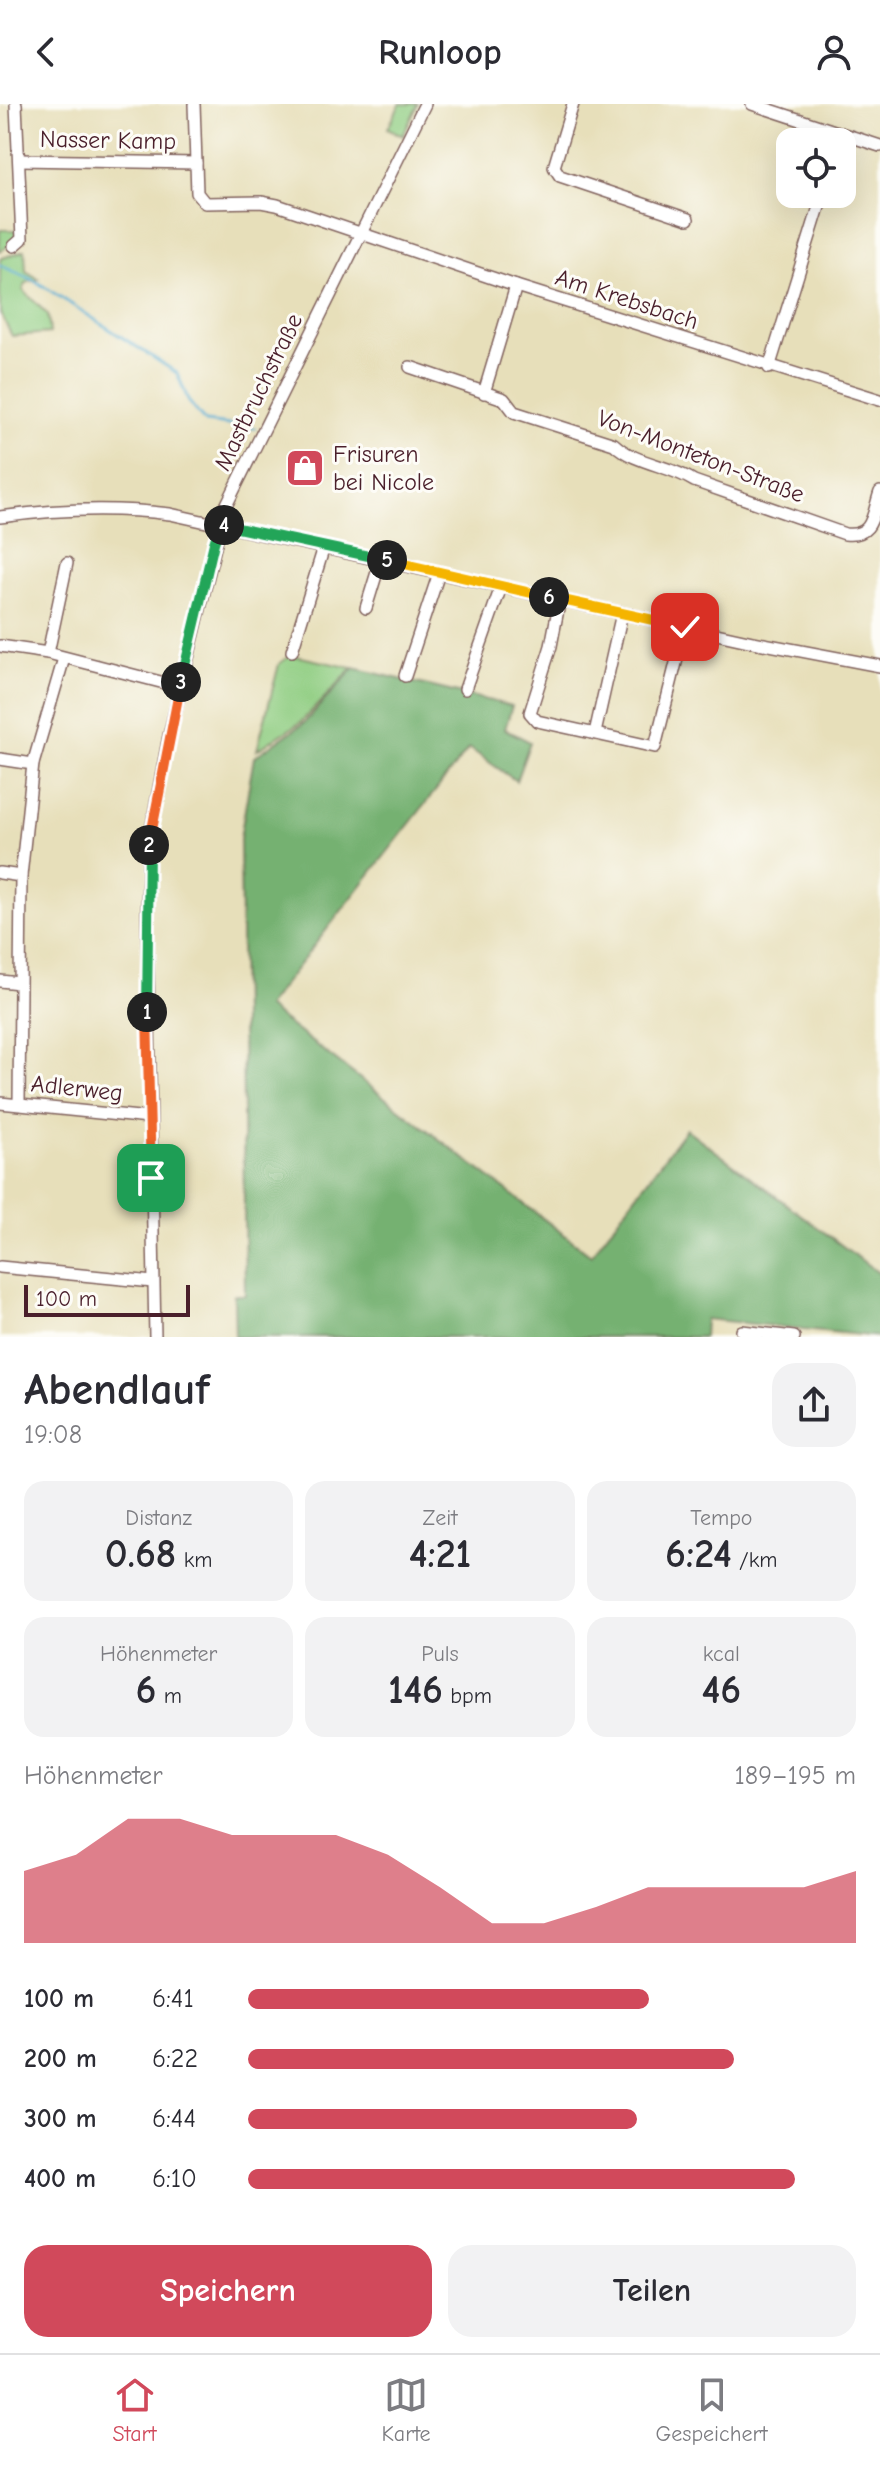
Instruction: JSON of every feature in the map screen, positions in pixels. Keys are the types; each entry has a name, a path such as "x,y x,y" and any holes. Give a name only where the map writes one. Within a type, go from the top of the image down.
{"street":[{"path":"14,246 22,239 16,104"},
{"name":"Nasser Kamp","path":"194,104 197,193 205,203 277,205 363,235"},
{"name":"Mastbruchstraße","path":"155,1337 149,1118 149,841 180,687 220,525 425,104"},
{"path":"573,104 554,167 560,176 688,219"},
{"path":"752,104 815,128"},
{"path":"856,141 880,146"},
{"name":"Nasser Kamp","path":"19,160 196,163"},
{"path":"769,368 819,208"},
{"name":"Am Krebsbach","path":"363,235 769,368 880,400"},
{"path":"484,393 516,286"},
{"name":"Von-Monteton-Straße","path":"410,367 504,399 514,412 614,444 623,452 677,469 694,481 845,534 859,536 867,530 880,492"},
{"path":"0,517 44,511 118,509 170,514 685,627 880,666"},
{"path":"292,651 324,547"},
{"path":"366,608 381,559"},
{"path":"48,653 67,563"},
{"path":"405,676 439,573"},
{"path":"465,689 501,587"},
{"path":"560,599 551,646 530,713 537,721 655,747 685,627"},
{"path":"595,733 622,613"},
{"path":"0,646 48,653 180,687"},
{"path":"19,1104 21,876 33,764 64,658"},
{"path":"0,759 33,764"},
{"path":"0,873 21,876"},
{"path":"0,981 19,983"},
{"name":"Adlerweg","path":"0,1103 149,1118"},
{"path":"0,1267 153,1282"},
{"path":"742,1331 794,1337"}],"green space":[{"path":"400,104 418,104 403,136 388,128"},
{"path":"0,230 16,230 17,241 0,251"},
{"path":"25,250 26,271 39,279 26,283 23,290 48,315 50,333 12,336 0,313 0,259"},
{"path":"291,655 353,668 301,722 257,750 279,664"},
{"path":"354,668 512,706 505,729 530,742 516,781 469,748 266,1007 591,1255 686,1129 880,1274 880,1337 705,1319 704,1337 235,1337 234,1295 245,1295 240,838 254,757 304,723"}],"waterway":[{"path":"0,265 37,282 177,373 189,402 205,422 255,428"}],"place":[{"name":"Frisuren bei Nicole","path":"305,468"}],"route":[{"path":"151,1178 147,1034 149,841 169,736 220,525 685,627"}]}
